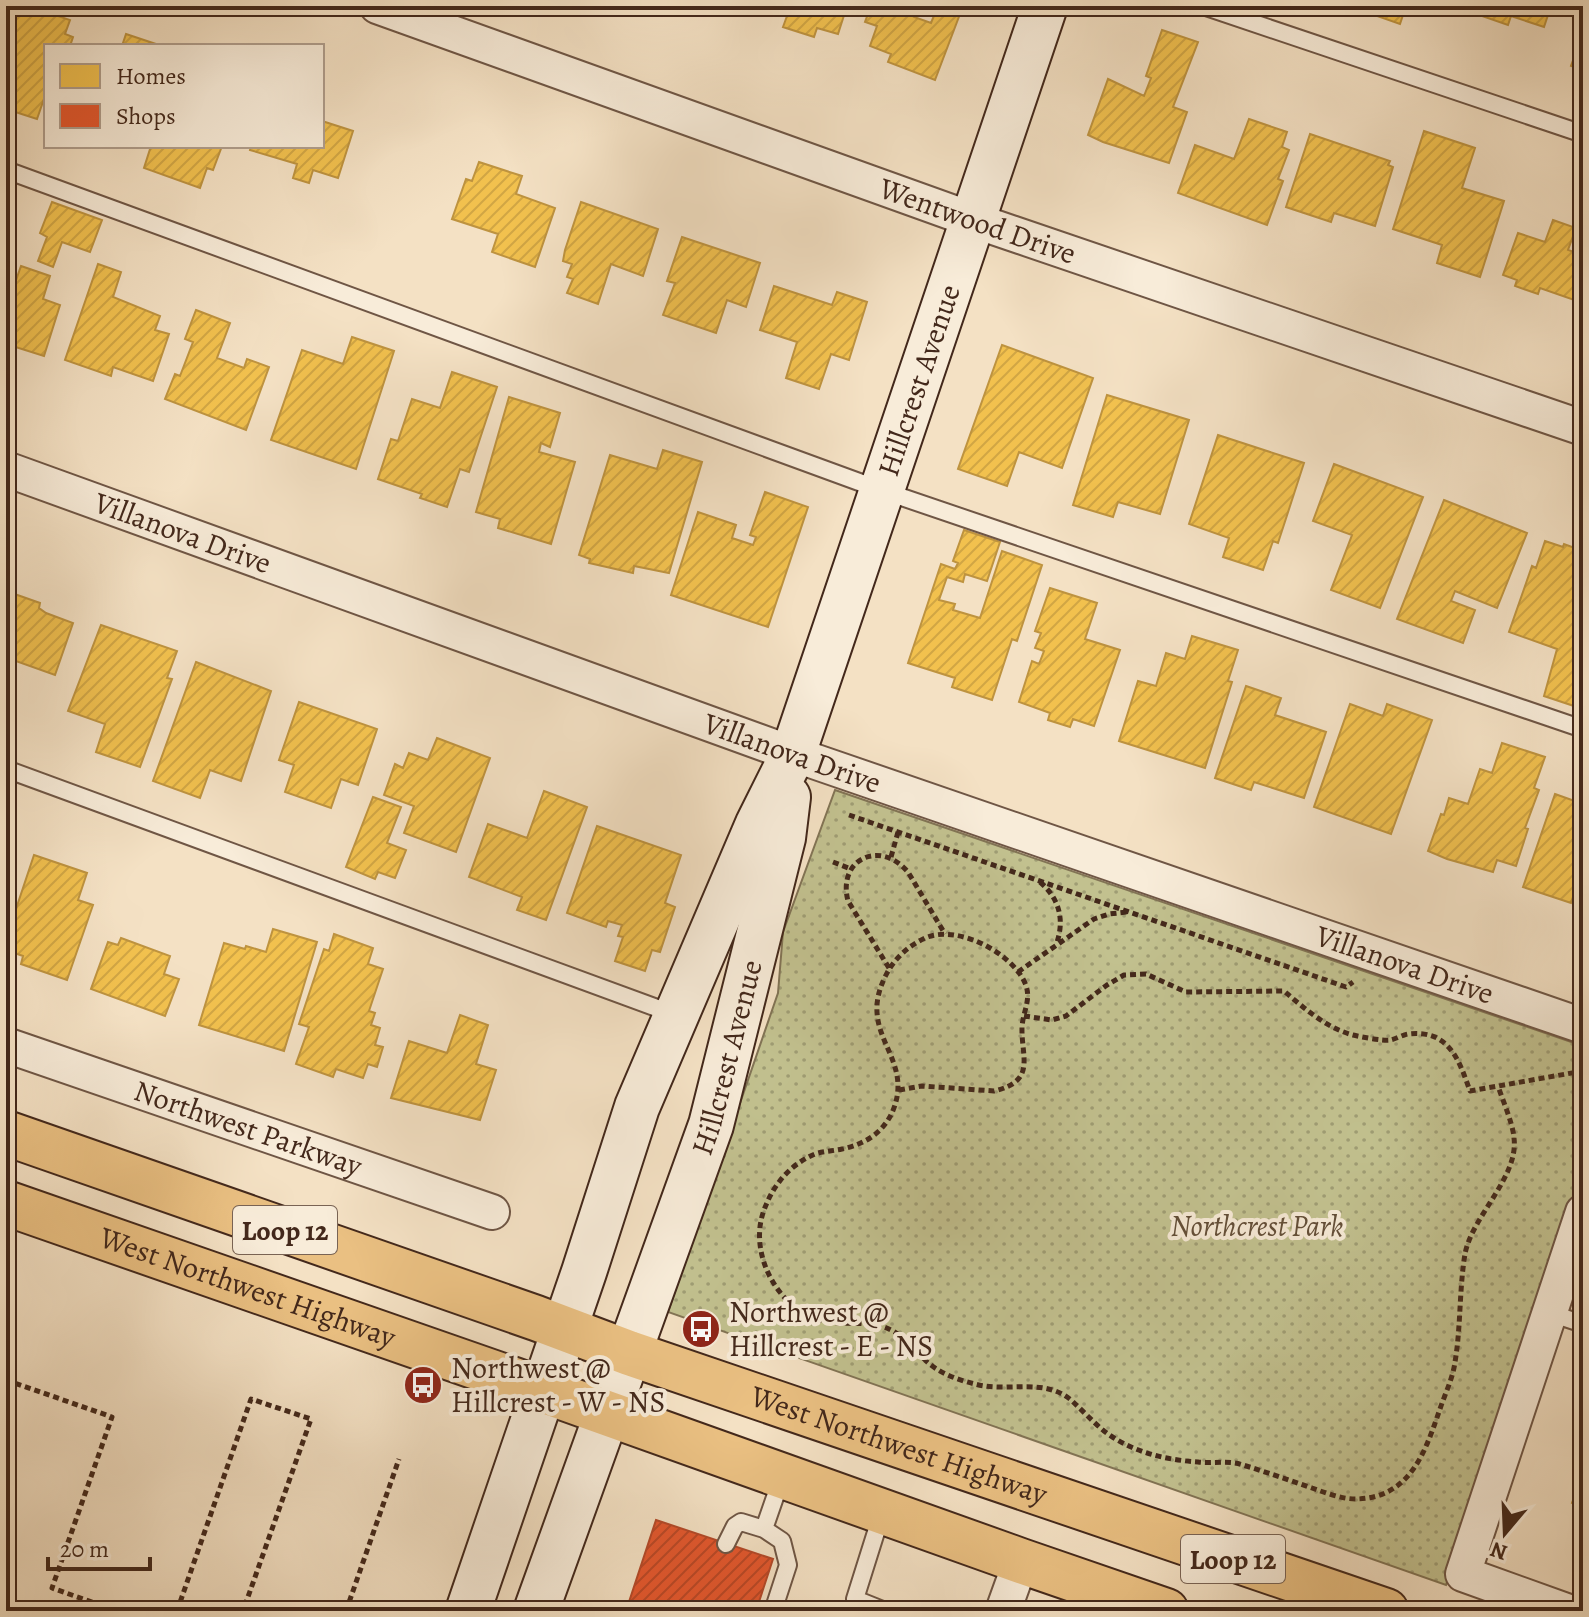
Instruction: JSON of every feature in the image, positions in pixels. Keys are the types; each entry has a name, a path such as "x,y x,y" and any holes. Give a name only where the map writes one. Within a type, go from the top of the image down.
{"main road":[{"name":"West Northwest Highway","path":"6,1133 629,1353 1386,1611"},
{"name":"West Northwest Highway","path":"6,1203 1166,1611"}],"street":[{"name":"Wentwood Drive","path":"377,6 973,220 1583,428"},
{"name":"Hillcrest Avenue","path":"468,1611 637,1107 758,824 793,754 1045,6"},
{"name":"Villanova Drive","path":"6,469 793,754 1583,1026"},
{"name":"Hillcrest Avenue","path":"536,1611 711,1125 783,838 793,754"},
{"name":"Northwest Parkway","path":"6,1045 492,1212"},
{"path":"1566,1611 1463,1574 1583,1212"},
{"path":"1003,1611 1021,1561"}],"lane":[{"path":"1203,6 1583,134"},
{"path":"6,170 881,490 1583,729"},
{"path":"6,769 678,1016"},
{"path":"1550,1313 1583,1324"},
{"path":"764,1529 782,1476"},
{"path":"883,1511 855,1599 885,1611"},
{"path":"726,1544 735,1526 741,1522 764,1529 782,1541 788,1565 773,1611"}],"path":[{"path":"849,815 1346,987 1386,957"},
{"path":"891,857 898,832"},
{"path":"889,968 848,901 846,879 859,861 880,855 900,863 945,934"},
{"path":"833,862 851,869"},
{"path":"1036,879 1049,889 1057,903 1061,918 1055,948"},
{"path":"1018,972 1094,919 1131,912"},
{"path":"899,1090 922,1086 994,1091 1015,1082 1026,1061 1022,1030 1028,993 1025,982 1002,955 982,943 945,934 929,936 914,945 899,955 889,968 880,988 876,1010 879,1031 897,1070 899,1090 894,1110 883,1128 867,1141 848,1148 818,1152 792,1167 772,1190 761,1218 760,1248 769,1277 788,1301 813,1318 843,1325 876,1323 893,1330 912,1344 929,1364 950,1376 979,1386 1044,1386 1063,1394 1104,1431 1156,1457 1200,1463 1236,1462 1332,1495 1354,1499 1377,1496 1398,1485 1414,1470 1425,1449 1455,1366 1466,1246 1510,1165 1515,1140 1498,1086"},
{"path":"1024,1016 1052,1020 1066,1016 1124,975 1146,974 1186,992 1284,991 1314,1017 1350,1034 1390,1040 1404,1034 1420,1033 1436,1038 1449,1046 1459,1059 1470,1091 1583,1071"},
{"path":"6,1380 112,1417 52,1588 117,1611"},
{"path":"177,1611 251,1399 311,1419 243,1611"},
{"path":"346,1611 399,1459"}],"green space":[{"name":"Northcrest Park","path":"835,790 1583,1046 1583,1174 1446,1585 668,1312 778,993 783,932"}],"building: Homes":[{"path":"6,6 29,6 70,20 65,34 73,37 71,44 44,44 44,99 37,119 6,109"},
{"path":"756,6 847,6 838,34 817,28 814,37 783,27 787,16"},
{"path":"871,6 917,6 914,17 931,23 938,6 963,6 935,80 888,62 891,54 870,46 877,26 865,22"},
{"path":"1358,6 1406,6 1400,24 1357,9"},
{"path":"1479,6 1564,6 1562,13 1550,9 1544,27 1511,16 1508,25 1476,14"},
{"path":"1162,30 1198,42 1173,107 1187,112 1169,163 1088,135 1108,79 1144,96 1151,78 1146,76"},
{"path":"1583,33 1583,70 1571,66"},
{"path":"126,34 156,44 123,44"},
{"path":"1249,119 1287,132 1282,147 1289,150 1278,179 1283,181 1267,225 1178,193 1195,145 1234,159"},
{"path":"324,122 353,131 338,178 313,170 309,183 293,178 297,164 250,150 324,148"},
{"path":"1424,131 1475,148 1462,188 1504,201 1480,277 1437,263 1442,245 1393,229"},
{"path":"1310,134 1390,161 1388,165 1393,167 1375,226 1334,213 1331,222 1286,207"},
{"path":"150,148 221,148 213,170 207,168 200,188 144,168"},
{"path":"479,162 522,176 516,194 555,208 535,267 492,252 498,234 452,219 466,179 472,181"},
{"path":"52,202 102,220 90,252 62,242 53,267 38,261 47,237 40,233"},
{"path":"581,202 658,229 643,276 611,264 598,304 567,293 573,279 567,277 572,264 563,261"},
{"path":"1553,220 1576,228 1568,250 1583,255 1580,302 1540,288 1538,294 1515,286 1517,280 1503,275 1518,233 1545,242"},
{"path":"682,237 760,263 746,307 727,300 716,333 663,315 675,283 667,281"},
{"path":"98,264 121,272 113,297 160,316 155,330 169,334 153,381 113,367 111,376 65,360"},
{"path":"21,266 50,276 43,299 60,305 44,356 6,344 6,280 15,283"},
{"path":"774,286 832,305 837,292 867,302 849,360 831,354 819,389 786,378 797,342 760,330"},
{"path":"196,310 230,323 217,358 244,368 247,359 269,367 246,430 165,399 175,374 180,376 193,342 185,339"},
{"path":"352,337 394,351 356,469 271,440 302,350 343,364"},
{"path":"1002,345 1093,378 1062,468 1019,452 1007,486 958,469"},
{"path":"452,372 497,387 469,472 460,469 447,507 420,498 422,494 378,479 391,439 398,441 412,399 440,408"},
{"path":"1107,395 1189,420 1160,514 1118,502 1113,517 1073,505"},
{"path":"509,397 560,413 550,447 541,443 539,452 575,462 551,544 498,528 500,519 476,512"},
{"path":"1218,435 1304,463 1278,543 1273,541 1263,570 1223,557 1229,538 1189,524"},
{"path":"663,450 702,462 669,573 634,566 633,573 589,563 590,559 579,555 610,455 657,469"},
{"path":"1334,464 1423,497 1380,608 1331,590 1352,535 1313,521"},
{"path":"765,492 808,507 768,627 671,595 698,512 736,525 732,538 753,545 756,537 750,535"},
{"path":"1444,500 1527,533 1497,608 1455,591 1451,601 1475,610 1463,643 1397,619"},
{"path":"964,530 1000,542 987,581 965,574 963,582 947,577 939,600 955,604 953,610 980,618 1002,551 1042,565 1017,641 1012,639 992,700 952,687 955,678 908,663 941,564 955,569 958,563 953,561"},
{"path":"1545,541 1583,551 1583,709 1544,696 1557,649 1509,632 1532,566 1536,568"},
{"path":"1050,588 1097,603 1085,639 1120,650 1094,726 1073,719 1070,727 1048,720 1050,713 1019,702 1032,661 1039,664 1044,651 1035,648 1041,633 1035,631"},
{"path":"6,591 40,603 39,608 46,613 73,623 55,675 16,661 6,690"},
{"path":"101,625 177,651 167,678 172,679 140,767 96,752 105,724 68,711"},
{"path":"1192,636 1238,650 1228,681 1232,682 1205,768 1119,741 1138,681 1156,686 1166,653 1185,659"},
{"path":"196,662 271,691 241,781 210,770 200,798 153,781"},
{"path":"1246,686 1281,698 1275,715 1326,732 1304,798 1254,782 1251,790 1215,778"},
{"path":"299,702 377,729 358,785 341,779 331,808 285,792 294,765 279,760"},
{"path":"1350,704 1383,716 1387,704 1432,720 1391,834 1314,807"},
{"path":"437,738 490,758 456,852 404,833 414,806 384,795 395,764 403,768 409,753 428,760"},
{"path":"1502,743 1545,757 1534,788 1539,790 1516,866 1497,860 1493,872 1428,851 1449,798 1468,804 1480,769 1492,773"},
{"path":"544,791 587,807 546,920 517,910 522,897 469,877 488,824 527,838"},
{"path":"1555,794 1583,804 1583,900 1573,897 1571,903 1523,887"},
{"path":"373,797 401,807 387,843 406,850 395,878 378,872 375,879 346,867"},
{"path":"597,826 681,855 665,903 675,907 660,952 652,950 645,971 615,961 623,937 618,936 622,925 608,921 606,927 567,913"},
{"path":"34,855 87,873 78,900 93,905 67,980 21,964 23,956 6,950 6,939"},
{"path":"273,929 317,942 284,1051 199,1025 224,943 266,952"},
{"path":"334,934 373,948 368,964 383,969 369,1011 375,1013 371,1025 380,1028 375,1045 383,1047 377,1067 368,1064 363,1078 336,1069 333,1077 296,1064 309,1027 299,1024 324,949 329,951"},
{"path":"121,938 170,956 164,974 179,979 165,1016 91,989 108,942 118,945"},
{"path":"460,1015 488,1025 476,1064 496,1070 480,1120 391,1098 409,1041 447,1053"},
{"path":"1583,1473 1583,1507 1572,1503"}],"building: Shops":[{"path":"656,1520 773,1559 756,1611 626,1611"}],"place":[{"name":"Northwest @ Hillcrest - E - NS","path":"701,1329"},
{"name":"Northwest @ Hillcrest - W - NS","path":"423,1385"}]}
